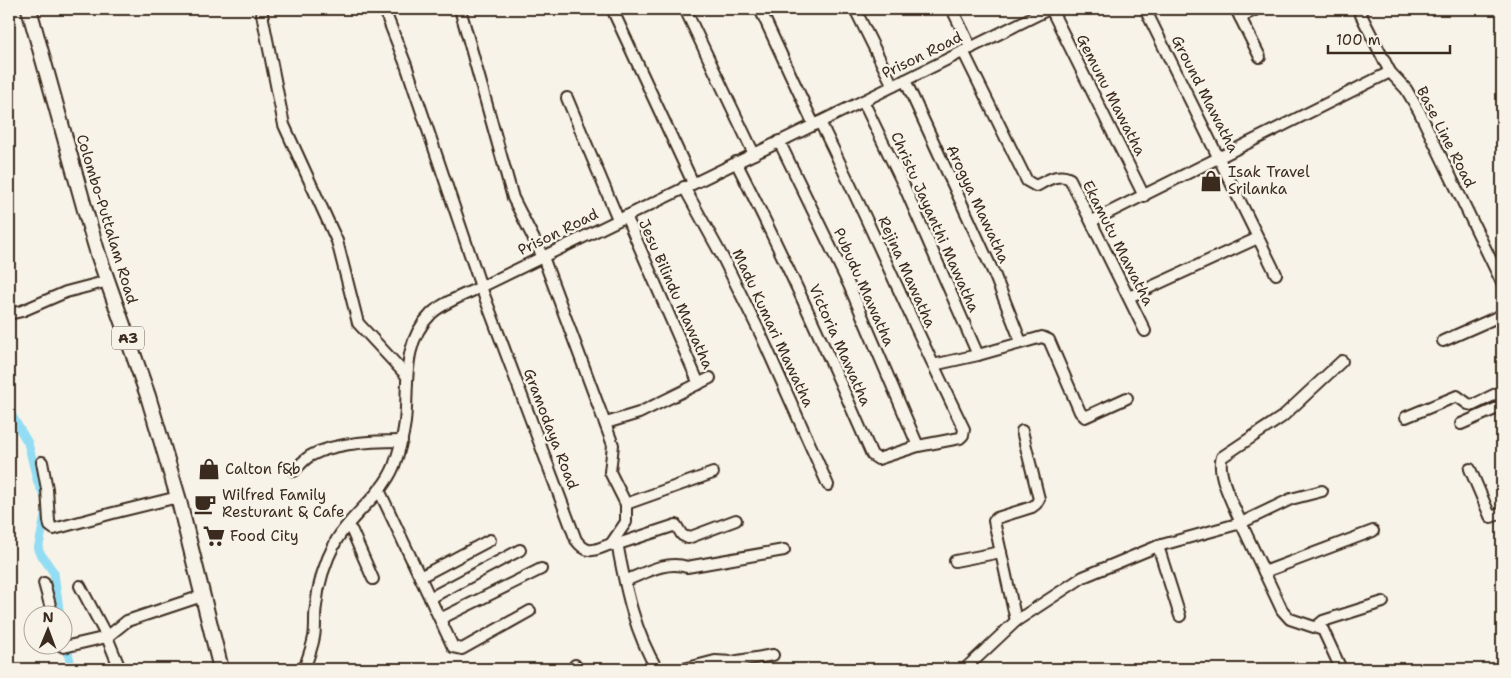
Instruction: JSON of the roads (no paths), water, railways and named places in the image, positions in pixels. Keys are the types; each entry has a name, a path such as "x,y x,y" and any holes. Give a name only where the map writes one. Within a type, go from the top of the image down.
{"highway":[{"name":"Colombo-Puttalam Road","path":"29,9 85,210 148,396 178,497 221,669"},
{"name":"Colombo-Puttalam Road","path":"37,9 72,138 114,279 154,394 167,438 229,669"}],"street":[{"path":"261,9 284,125 337,241 358,323 406,374"},
{"path":"384,9 406,66 480,287"},
{"path":"460,9 513,198 543,257 613,445 610,472 626,504 626,522 613,545 618,548 639,633 648,655 657,669"},
{"path":"684,9 754,154"},
{"name":"Rejina Mawatha","path":"760,9 817,123 852,187 964,429 963,435"},
{"path":"855,9 893,86"},
{"path":"952,9 967,49"},
{"name":"Prison Road","path":"304,669 315,635 316,606 322,574 337,540 379,490 392,470 402,441 409,353 417,333 432,313 480,287 1050,9"},
{"name":"Gemunu Mawatha","path":"1050,9 1144,196"},
{"name":"Ground Mawatha","path":"1145,9 1276,274"},
{"path":"1257,9 1238,13 1260,57"},
{"name":"Base Line Road","path":"1358,9 1390,72 1406,89 1419,111 1502,283"},
{"name":"Madu Kumari Mawatha","path":"613,11 689,185 761,335 828,485"},
{"name":"Ekamutu Mawatha","path":"967,49 1027,181 1036,186 1057,177 1065,176 1070,179 1145,331"},
{"path":"1092,221 1390,72"},
{"name":"Arogya Mawatha","path":"905,80 995,276 1021,342"},
{"name":"Jesu Bilindu Mawatha","path":"567,98 699,384"},
{"name":"Christu Jayanthi Mawatha","path":"863,101 905,188 978,355"},
{"name":"Pubudu Mawatha","path":"780,141 849,285 918,446"},
{"name":"Victoria Mawatha","path":"736,162 768,224 824,344 872,455 878,459 918,446 960,438 963,435"},
{"path":"1129,297 1258,238"},
{"path":"9,314 66,292 108,281"},
{"name":"Gramodaya Road","path":"480,287 576,540 583,549 592,551 676,525 682,535 688,538 736,520"},
{"path":"1443,341 1502,315"},
{"path":"933,365 978,355 1042,337 1049,340 1080,412 1086,417 1127,398"},
{"path":"1341,669 1323,630 1290,619 1282,610 1227,489 1220,464 1222,457 1282,416 1342,361"},
{"path":"606,423 639,413 710,378"},
{"path":"1406,417 1457,396 1468,404 1473,405 1502,391"},
{"path":"1461,424 1502,406"},
{"path":"1016,621 994,521 997,518 1032,507 1039,499 1022,431"},
{"path":"294,471 310,456 325,450 376,441 402,441"},
{"path":"42,462 47,489 48,521 54,529 178,497"},
{"path":"1470,469 1490,516 1502,513"},
{"path":"626,504 713,473"},
{"path":"379,490 453,647 462,650 530,611"},
{"path":"966,669 1016,621 1083,577 1158,546 1242,522 1291,499 1322,491"},
{"path":"347,526 352,531 373,578"},
{"path":"1264,572 1374,531"},
{"path":"420,577 490,540"},
{"path":"1158,546 1180,616"},
{"path":"430,598 520,550"},
{"path":"625,581 666,565 678,564 687,567 784,550"},
{"path":"955,561 1001,552"},
{"path":"440,619 540,569"},
{"path":"44,583 50,606"},
{"path":"80,586 107,637 120,669"},
{"path":"72,645 107,637 127,621 202,596"},
{"path":"1316,627 1323,621 1382,602"},
{"path":"684,669 714,661 732,662 773,654"}],"waterway":[{"path":"9,411 28,443 38,483 48,502 38,550 54,573 59,606"},
{"path":"69,656 72,669"}],"place":[{"name":"Isak Travel Srilanka","path":"1211,181"},
{"name":"Calton f&b","path":"209,469"},
{"name":"Wilfred Family Resturant & Cafe","path":"205,504"},
{"name":"Food City","path":"214,536"}]}
